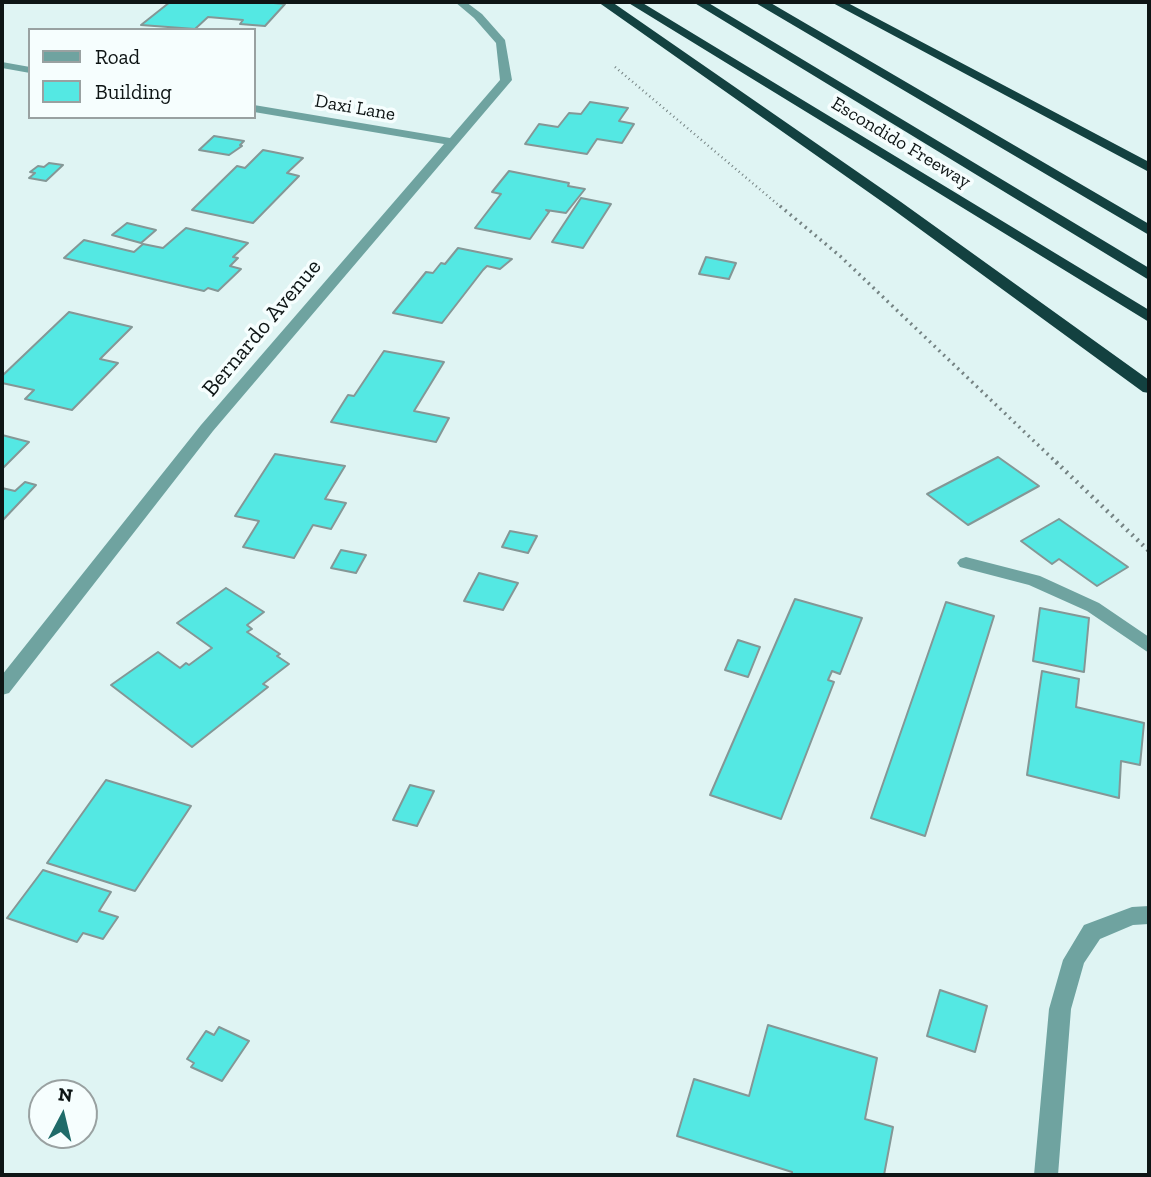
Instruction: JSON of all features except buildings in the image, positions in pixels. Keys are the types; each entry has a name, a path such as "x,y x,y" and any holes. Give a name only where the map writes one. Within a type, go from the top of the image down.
{"highway":[{"path":"604,2 895,205 1149,388"},
{"name":"Escondido Freeway","path":"633,2 1149,317"},
{"path":"699,2 1149,275"},
{"path":"760,2 1149,230"},
{"path":"837,2 1149,168"}],"street":[{"name":"Bernardo Avenue","path":"2,688 207,428 506,80 501,42 478,16 460,2"},
{"path":"2,65 28,69"},
{"name":"Daxi Lane","path":"256,108 451,142"},
{"path":"966,563 1034,580 1093,607 1149,646"},
{"path":"1046,1175 1060,1009 1074,960 1093,932 1132,916 1149,915"}],"path":[{"path":"615,66 840,256 1149,551"}]}
